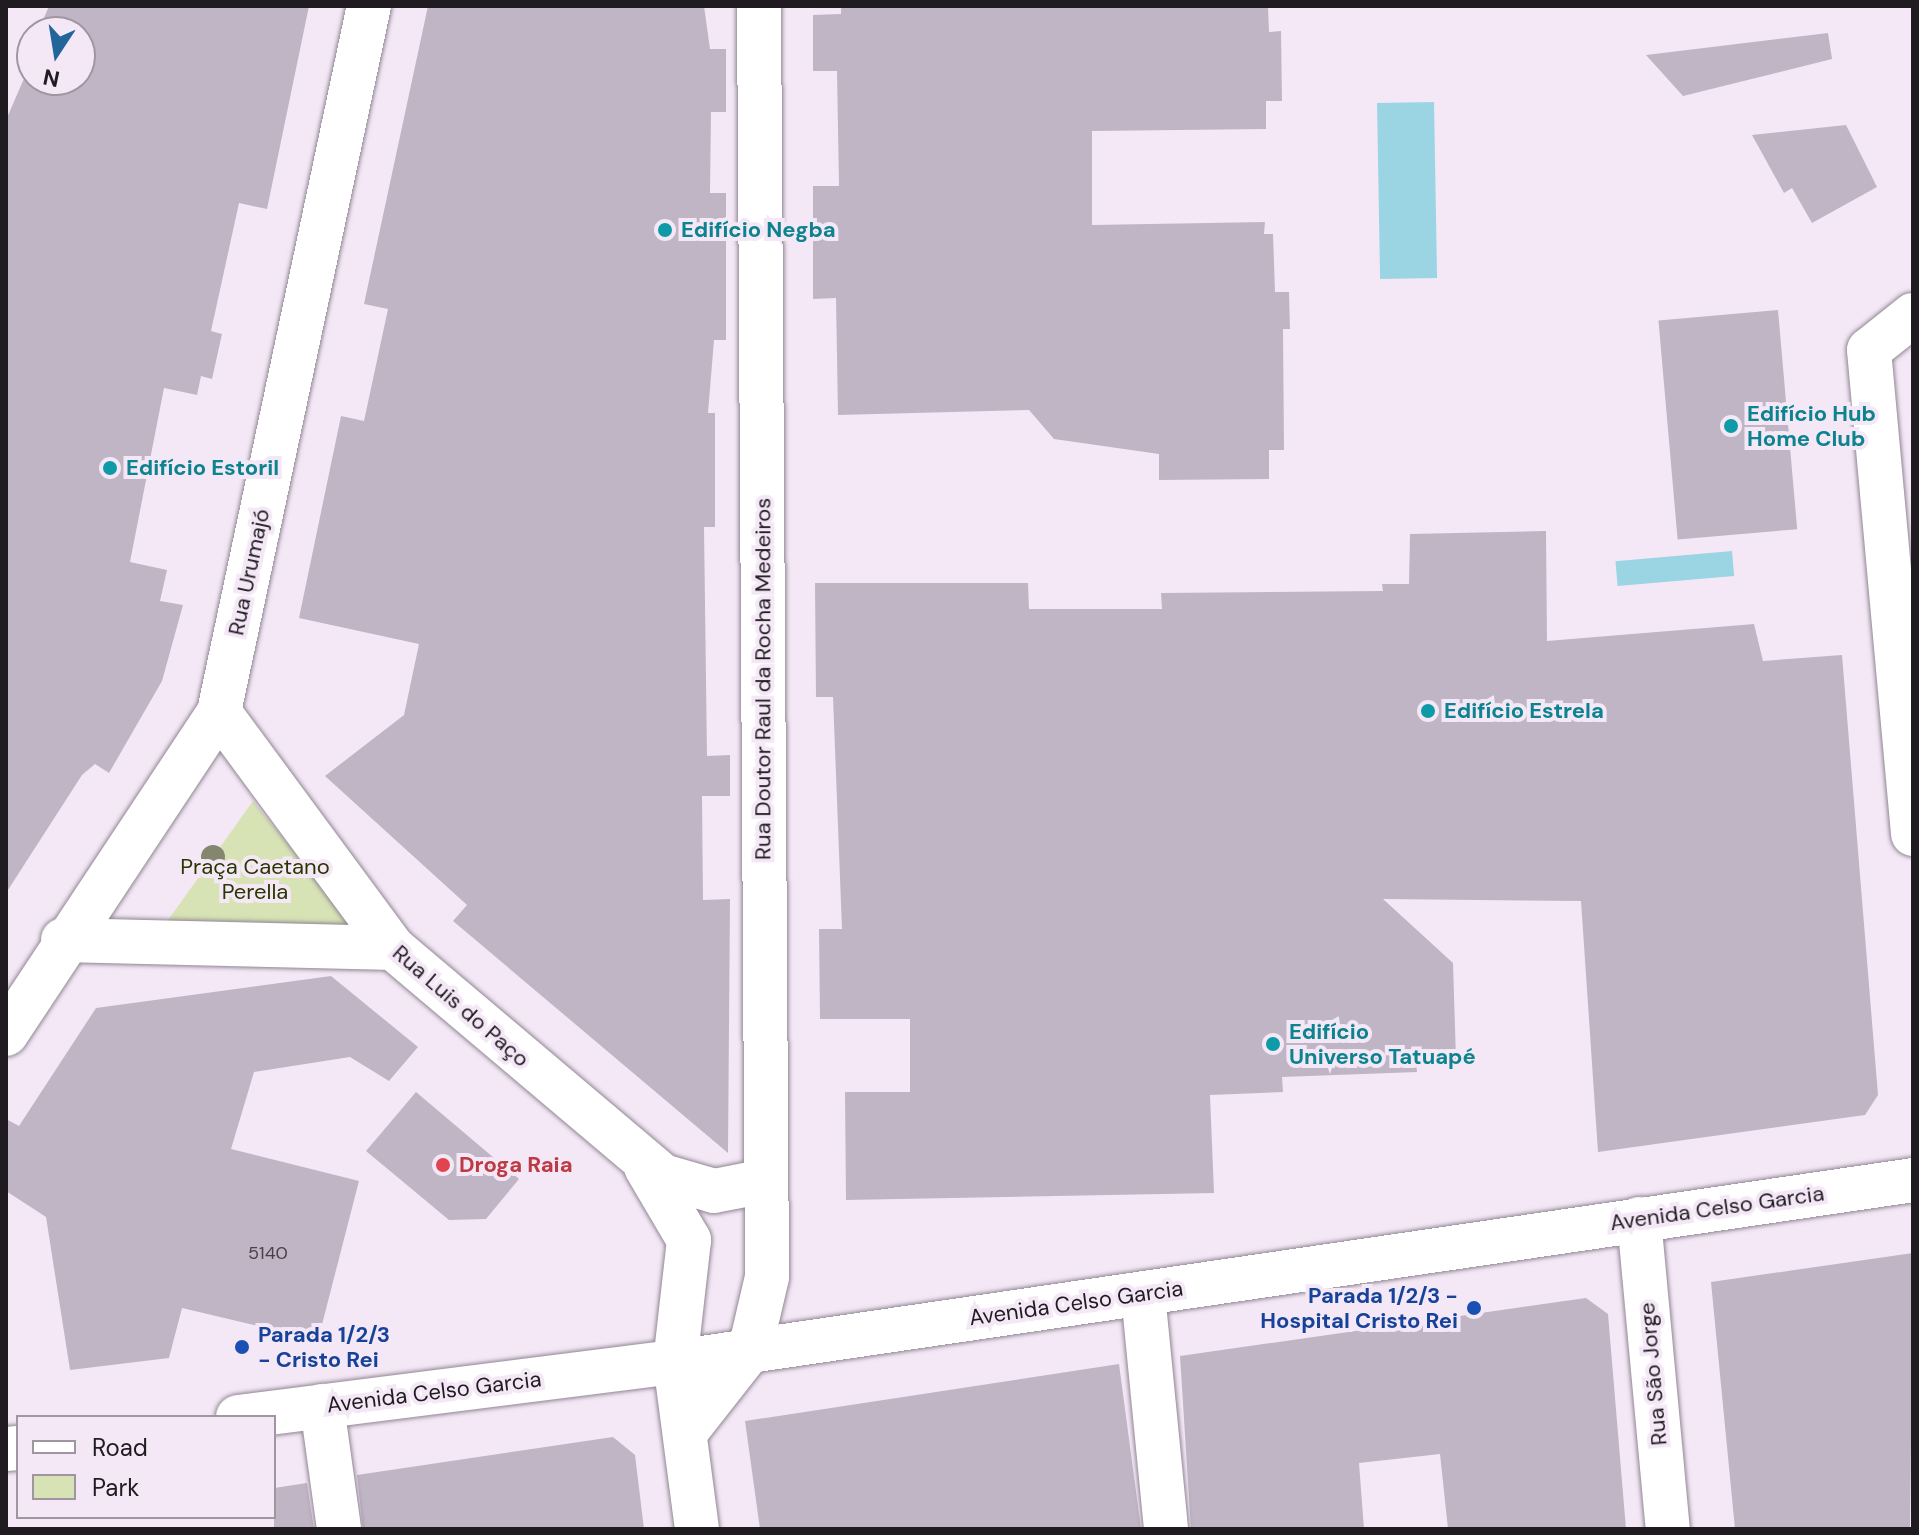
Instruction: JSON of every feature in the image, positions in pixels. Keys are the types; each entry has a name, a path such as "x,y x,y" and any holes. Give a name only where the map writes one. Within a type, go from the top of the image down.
{"street":[{"name":"Rua Urumajó","path":"6,1034 63,940 219,712 369,6"},
{"name":"Rua Doutor Raul da Rocha Medeiros","path":"750,1350 767,1277 759,6"},
{"path":"1911,315 1869,350 1913,834"},
{"name":"Rua Luis do Paço","path":"219,712 393,948 642,1161 688,1187 714,1191 766,1181"},
{"path":"63,940 393,948"},
{"name":"Rua Luis do Paço","path":"642,1161 689,1240 675,1362 697,1529"},
{"name":"Avenida Celso Garcia","path":"253,1415 675,1362 1913,1180"},
{"name":"Rua São Jorge","path":"1639,1219 1668,1529"},
{"path":"1143,1294 1166,1529"},
{"path":"685,1433 750,1350"},
{"path":"322,1406 339,1529"}],"green space":[{"name":"Praça Caetano Perella","path":"253,801 358,931 166,923"}],"water":[{"path":"1434,102 1437,278 1380,279 1377,103"},
{"path":"1732,551 1734,576 1618,586 1615,561"}],"building":[{"path":"49,6 309,6 267,209 239,203 211,331 222,334 212,379 201,376 197,395 164,388 130,562 167,570 160,601 183,605 162,681 109,773 95,764 82,775 6,893 6,120 16,96 96,96 96,16 45,16"},
{"path":"428,6 704,6 710,49 726,49 726,112 711,112 710,193 726,193 726,340 714,340 708,413 715,413 715,527 704,527 707,756 730,755 730,796 702,796 703,900 730,899 728,1153 453,921 467,905 325,776 404,715 419,644 299,618 341,416 364,421 388,309 364,304"},
{"path":"841,6 1268,6 1269,32 1281,31 1282,101 1266,101 1266,129 1092,131 1092,225 1265,222 1264,234 1273,234 1275,292 1289,292 1290,329 1283,329 1284,450 1269,450 1269,479 1159,480 1159,454 1054,439 1029,410 838,415 836,298 813,299 813,186 839,186 837,71 813,71 813,15 841,14"},
{"path":"1828,33 1832,59 1683,96 1646,55"},
{"path":"1846,125 1877,187 1812,223 1792,188 1784,193 1752,135"},
{"name":"Edifício Hub Home Club","path":"1778,310 1797,529 1678,540 1658,320"},
{"path":"1546,531 1547,641 1754,624 1763,661 1842,655 1878,1095 1865,1115 1598,1152 1581,901 1383,899 1453,963 1456,1059 1416,1061 1417,1072 1282,1077 1283,1092 1210,1095 1214,1193 846,1200 845,1092 910,1092 910,1019 820,1019 819,929 842,929 833,697 816,697 815,583 1028,583 1029,609 1162,609 1161,593 1383,591 1382,584 1409,584 1410,534"},
{"path":"331,976 418,1047 389,1081 350,1057 254,1072 231,1149 359,1181 318,1340 182,1308 169,1358 70,1370 46,1217 6,1191 6,1119 19,1126 96,1008"},
{"name":"Droga Raia","path":"416,1092 519,1179 486,1219 449,1220 366,1151"},
{"path":"1913,1253 1910,1529 1735,1529 1711,1282"},
{"path":"1586,1298 1608,1314 1626,1529 1448,1529 1440,1454 1359,1463 1364,1529 1191,1529 1180,1356"},
{"path":"1119,1364 1141,1529 760,1529 745,1421"},
{"path":"613,1437 635,1455 644,1529 363,1529 357,1475"},
{"path":"307,1483 314,1529 274,1529 276,1488"}],"place":[{"name":"Edifício Negba","path":"665,230"},
{"name":"Edifício Hub Home Club","path":"1731,426"},
{"name":"Edifício Estoril","path":"110,468"},
{"name":"Edifício Estrela","path":"1428,711"},
{"name":"Edifício Universo Tatuapé","path":"1273,1044"},
{"name":"Droga Raia","path":"443,1165"},
{"name":"Parada 1/2/3 - Hospital Cristo Rei","path":"1474,1308"},
{"name":"Parada 1/2/3 - Cristo Rei","path":"242,1347"}]}
